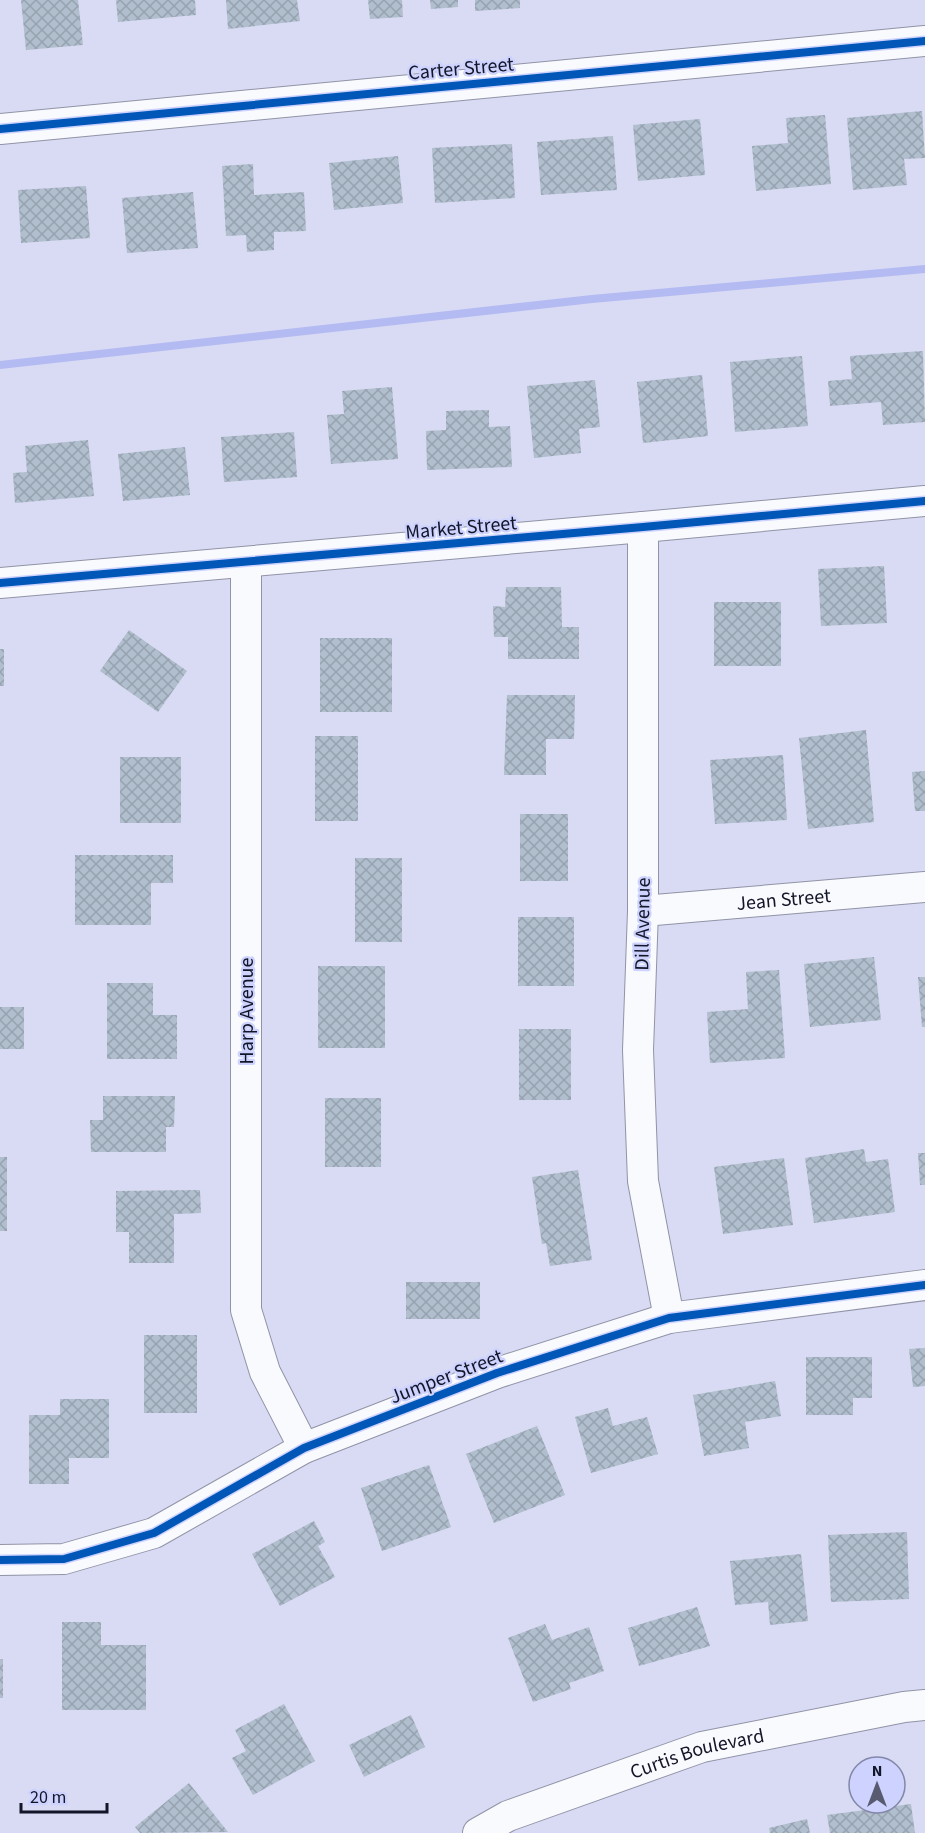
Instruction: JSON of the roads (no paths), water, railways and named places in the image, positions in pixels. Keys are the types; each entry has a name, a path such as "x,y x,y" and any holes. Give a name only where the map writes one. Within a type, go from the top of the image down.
{"street":[{"name":"Carter Street","path":"0,129 925,41"},
{"name":"Market Street","path":"0,583 925,501"},
{"name":"Dill Avenue","path":"643,527 644,911 638,1050 644,1181 669,1318"},
{"name":"Harp Avenue","path":"246,562 246,1310 265,1372 304,1448"},
{"name":"Jean Street","path":"644,911 925,887"},
{"name":"Jumper Street","path":"0,1560 64,1560 154,1533 304,1448 497,1373 669,1318 925,1285"},
{"name":"Curtis Boulevard","path":"478,1833 508,1816 702,1748 904,1707 925,1705"}],"waterway":[{"path":"0,365 592,299 925,269"}]}
